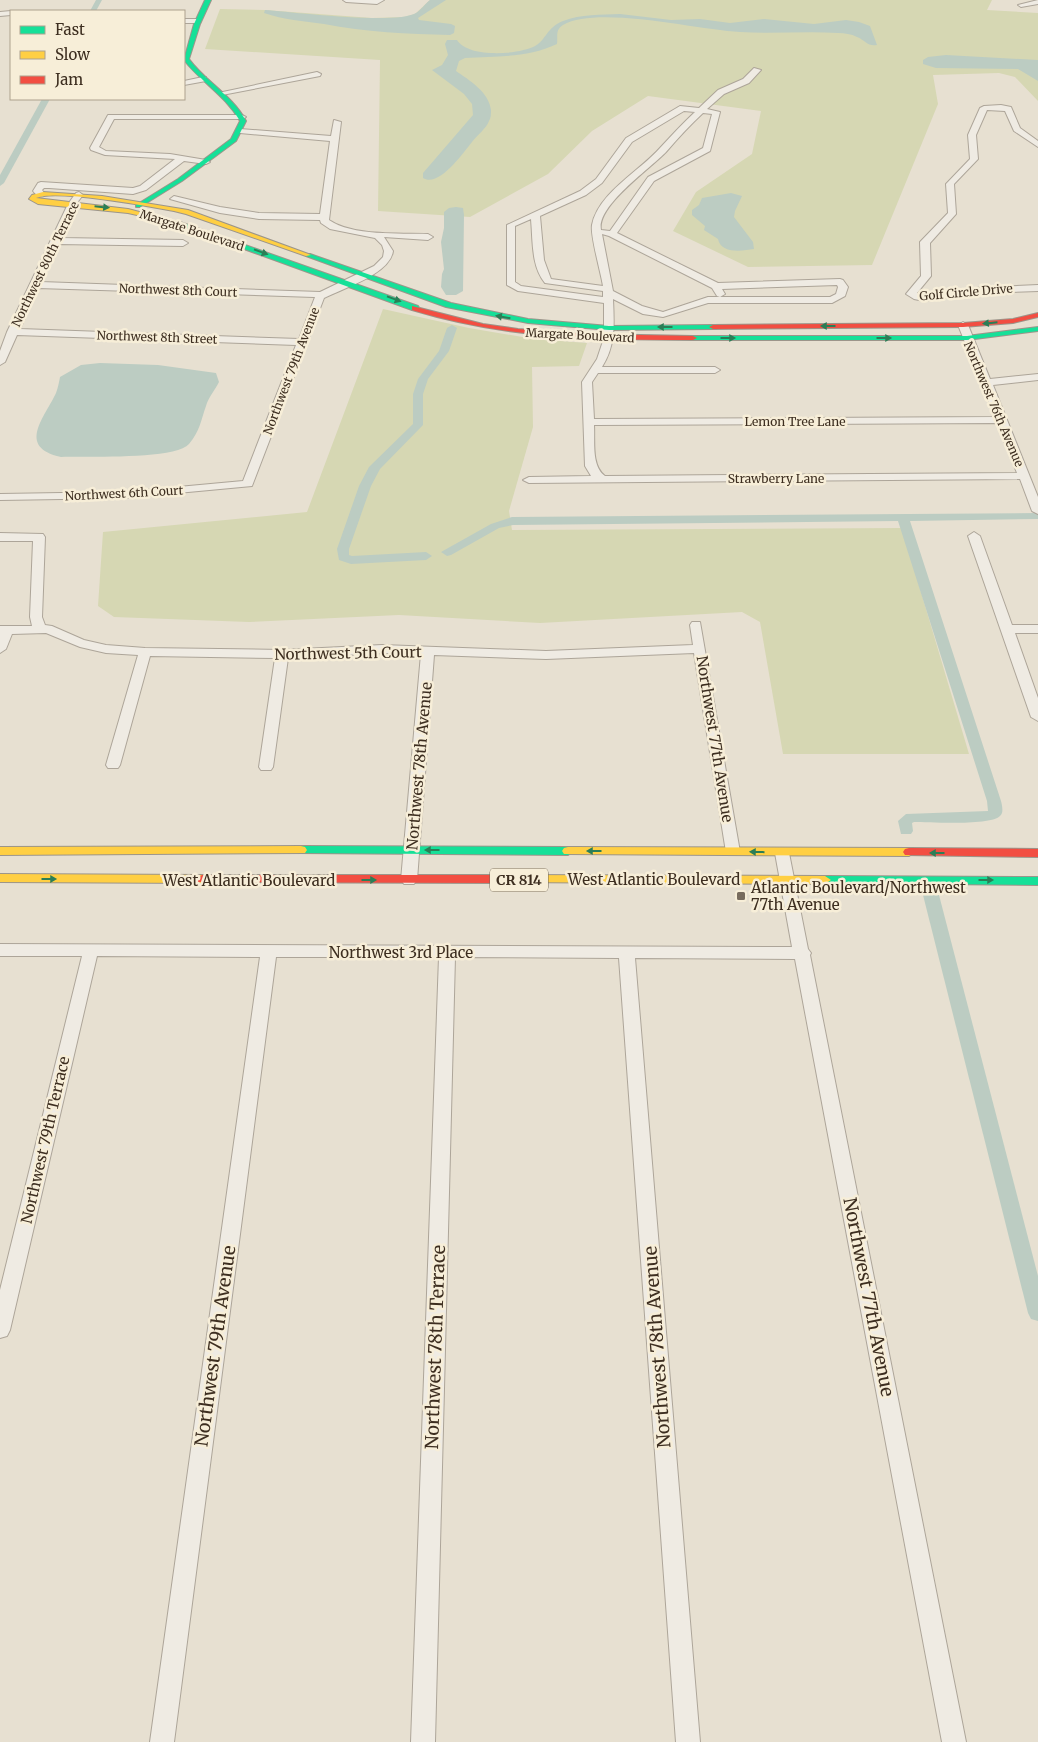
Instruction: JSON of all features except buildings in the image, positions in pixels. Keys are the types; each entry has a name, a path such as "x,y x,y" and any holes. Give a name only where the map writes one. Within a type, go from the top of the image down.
{"street":[{"path":"131,210 206,162 234,140 240,131 243,121 235,104 222,92 203,80 185,59 198,21 208,0"},
{"path":"346,0 377,2 381,0"},
{"path":"1022,6 1038,2"},
{"path":"185,22 198,21"},
{"path":"608,294 518,288 510,283 511,225 583,193 613,182 663,150 668,138 719,93 746,81 758,70"},
{"path":"222,92 317,74"},
{"path":"185,83 203,80"},
{"name":"Golf Circle Drive","path":"1038,145 1017,129 1008,109 1000,107 984,108 972,135 974,159 950,184 952,214 925,242 926,276 911,294 918,298 925,298 963,290 1038,288"},
{"path":"602,479 595,474 591,466 587,382 602,359 609,333 608,294 596,226 629,140 683,108 716,112 707,149 651,179 612,234"},
{"path":"206,162 182,158 105,152 94,148 111,117 242,117"},
{"path":"337,122 324,221 329,226 374,234 428,237"},
{"path":"240,131 334,139"},
{"path":"634,136 649,137"},
{"path":"41,194 37,191 40,185 134,191 143,188 182,158"},
{"name":"Margate Boulevard","path":"41,194 131,210 167,219 433,314 481,325 558,336 609,333 963,326 1013,321 1038,315"},
{"name":"Margate Boulevard","path":"174,199 220,210 259,216 324,217"},
{"name":"Margate Boulevard","path":"75,200 144,202 188,212 449,305 528,321 609,333 967,338 1038,329"},
{"name":"Northwest 80th Terrace","path":"0,362 12,332 75,200"},
{"path":"535,214 540,268 548,281 608,294 656,315 669,314 701,302 723,300 832,300 840,296 843,287 840,282 716,286 612,234 597,231"},
{"name":"Northwest 79th Avenue","path":"248,484 302,342 317,295 364,276 383,265 388,258 387,245 384,240 374,234"},
{"path":"56,241 183,243"},
{"name":"Northwest 8th Court","path":"35,284 317,295"},
{"path":"716,286 723,300"},
{"name":"Northwest 76th Avenue","path":"963,326 1000,420 1030,480 1038,510"},
{"name":"Northwest 8th Street","path":"12,332 302,342"},
{"path":"594,370 715,370"},
{"path":"986,383 1038,378"},
{"name":"Lemon Tree Lane","path":"589,422 1000,420"},
{"name":"Strawberry Lane","path":"529,480 1030,480"},
{"name":"Northwest 6th Court","path":"0,497 124,494 248,484"},
{"path":"974,536 1038,717"},
{"path":"0,537 39,537 36,617 40,630"},
{"name":"Northwest 77th Avenue","path":"696,625 733,852"},
{"name":"Northwest 5th Court","path":"3,630 48,629 80,643 106,649 144,652 282,654 382,650 546,655 700,650"},
{"path":"1008,629 1038,629"},
{"path":"0,649 3,630"},
{"name":"Northwest 78th Avenue","path":"409,880 428,651"},
{"path":"114,765 144,652"},
{"path":"266,767 282,654"},
{"name":"West Atlantic Boulevard","path":"0,851 411,850 1038,853"},
{"name":"Northwest 77th Avenue","path":"782,853 803,953 954,1742"},
{"name":"West Atlantic Boulevard","path":"0,878 1038,881"},
{"name":"Northwest 3rd Place","path":"0,950 803,953"},
{"name":"Northwest 79th Terrace","path":"0,1330 91,950"},
{"name":"Northwest 79th Avenue","path":"162,1742 269,951"},
{"name":"Northwest 78th Terrace","path":"423,1742 447,952"},
{"name":"Northwest 78th Avenue","path":"627,953 688,1742"}],"green space":[{"path":"430,0 992,0 987,10 1038,13 1038,101 1015,77 999,73 933,75 938,104 872,265 748,267 673,231 696,192 752,154 761,111 648,96 592,131 548,174 470,217 378,211 380,60 205,49 220,9 265,10 372,18 404,17 415,14"},
{"path":"383,309 469,328 534,339 587,343 579,366 532,367 533,427 509,511 512,530 902,528 969,754 783,754 760,622 742,612 540,623 399,615 249,622 114,617 98,606 103,532 307,512"}],"shaded area":[{"path":"430,0 446,0 418,18 419,20 451,24 455,26 454,33 450,35 371,31 294,20 264,13 265,10 344,17 388,18 416,13"},
{"path":"620,14 671,20 700,19 730,23 764,19 814,24 846,20 870,26 877,45 871,45 860,38 843,33 740,32 649,20 600,17 579,19 560,27 557,33 557,44 546,49 523,54 465,58 459,61 456,71 478,87 487,98 491,110 490,119 486,127 450,168 436,178 429,180 423,178 423,173 473,115 472,104 464,94 432,70 442,65 448,55 445,44 447,40 457,40 471,50 506,53 535,46 553,27 563,21 584,16"},
{"path":"946,55 1038,60 1038,81 1018,69 936,68 923,64 923,60 928,57"},
{"path":"731,193 742,196 734,217 753,242 754,249 733,250 723,247 718,239 704,230 705,226 692,215 692,210 699,205 702,198"},
{"path":"449,208 463,208 464,215 463,291 456,295 446,295 441,287 444,269 441,242 444,228 444,212"},
{"path":"100,363 158,365 216,373 219,382 207,403 196,435 189,444 180,449 149,455 108,457 61,457 47,452 40,446 37,439 38,430 56,393 60,377 81,365"}],"waterway":[{"path":"94,10 99,0"},
{"path":"0,183 45,100"},
{"path":"426,556 351,560 343,557 343,549 365,486 375,467 418,425 418,394 423,379 444,351 452,328"},
{"path":"447,552 495,526 512,521 1038,516"},
{"path":"903,518 994,801 995,813 986,817 911,817 905,821 906,831"},
{"path":"931,895 1038,1313"}],"traffic: fast":[{"path":"138,206 180,180 234,140 243,121 231,103 200,75 186,59 197,24 208,0"},
{"path":"180,224 415,308"},
{"path":"308,255 449,305 528,321 609,328 713,327"},
{"path":"693,338 967,338 1038,329"},
{"path":"301,850 568,851"},
{"path":"825,880 1038,881"}],"traffic: slow":[{"path":"180,224 128,211 38,202 32,199 34,196 43,194 73,195 174,209 188,212 308,255"},
{"path":"0,851 301,850"},
{"path":"568,851 909,852"},
{"path":"0,878 202,879"},
{"path":"498,879 825,880"}],"traffic: jam":[{"path":"415,308 483,326 552,335 693,338"},
{"path":"713,327 963,325 1013,321 1038,315"},
{"path":"909,852 1038,853"},
{"path":"202,879 498,879"}],"place":[{"name":"Atlantic Boulevard/Northwest 77th Avenue","path":"741,896"}]}
